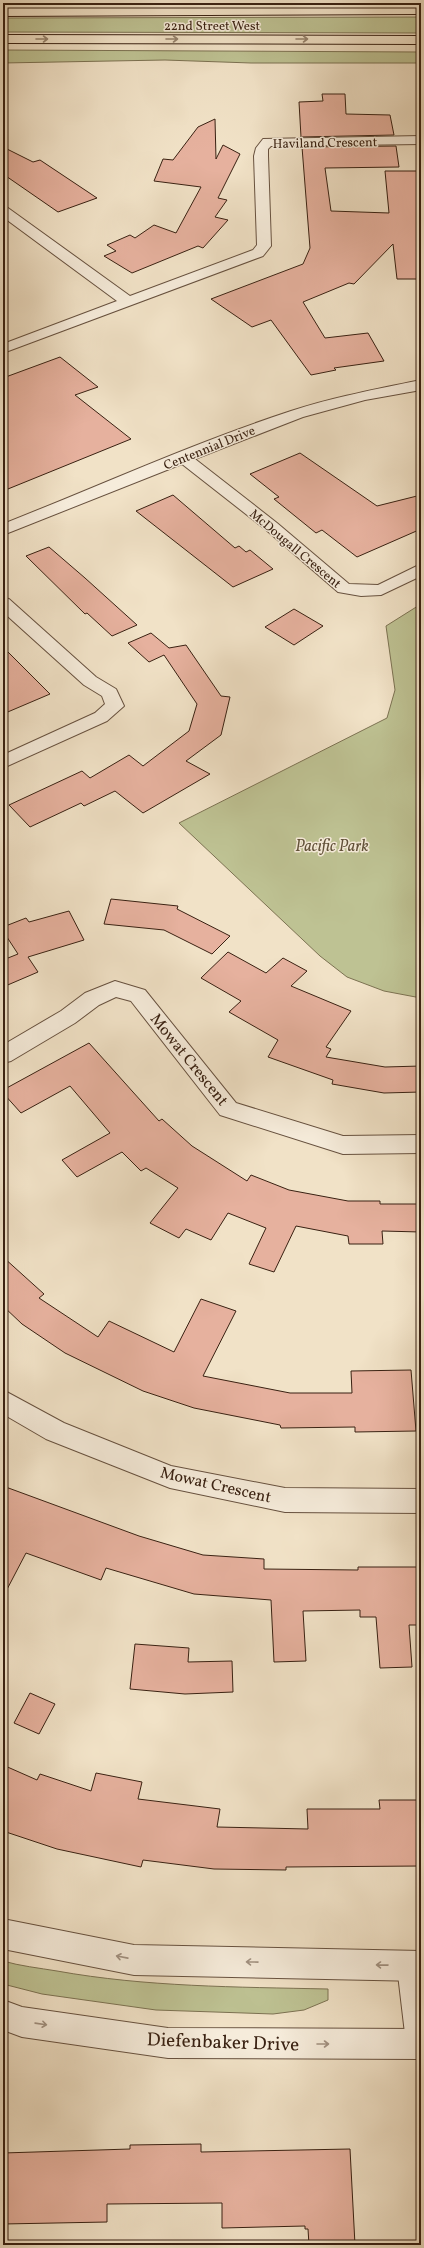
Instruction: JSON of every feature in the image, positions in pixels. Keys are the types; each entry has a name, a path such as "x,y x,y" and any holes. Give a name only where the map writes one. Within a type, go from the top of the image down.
{"highway":[{"name":"22nd Street West","path":"3,12 421,10"},
{"name":"22nd Street West","path":"3,39 421,40"}],"street":[{"name":"Haviland Crescent","path":"3,349 258,253 264,246 265,233 261,156 262,148 268,142 421,140"},
{"path":"3,211 128,302"},
{"name":"Centennial Drive","path":"3,530 252,430 325,405 421,385"},
{"name":"McDougall Crescent","path":"183,458 271,526 344,588 361,591 381,590 421,569"},
{"path":"3,603 90,681 110,693 115,706 101,717 3,762"},
{"name":"Mowat Crescent","path":"3,1055 68,1017 92,999 115,988 138,995 228,1109 343,1145 421,1144"},
{"name":"Mowat Crescent","path":"3,1401 55,1431 170,1476 285,1500 421,1501"},
{"path":"3,1934 134,1960 417,1966 421,2043"},
{"name":"Diefenbaker Drive","path":"3,2015 22,2022 168,2043 421,2043"}],"green space":[{"path":"421,17 421,33 3,32 3,18"},
{"path":"3,50 421,52 421,63 251,63 165,60 3,63"},
{"name":"Pacific Park","path":"421,604 421,998 384,991 347,977 320,956 179,823 387,718 395,690 386,626"},
{"path":"3,1961 23,1966 90,1976 158,1983 226,1987 328,1989 328,2000 304,2010 273,2014 156,2010 42,1994 3,1984"}],"building":[{"path":"322,94 345,94 346,114 390,115 394,135 301,137 299,102 323,101"},
{"path":"215,119 216,159 223,145 240,154 218,198 227,200 215,217 228,220 203,248 198,246 132,273 104,256 116,251 107,245 130,235 135,238 154,225 176,233 201,187 154,181 163,159 173,160 198,127"},
{"path":"396,146 399,167 325,168 331,211 389,213 385,171 421,171 421,279 397,279 393,244 354,284 349,283 303,302 325,338 368,333 384,361 334,368 336,370 311,375 271,320 252,327 211,299 303,264 310,248 302,147"},
{"path":"3,147 33,162 40,160 97,198 58,212 3,174"},
{"path":"60,357 98,387 75,395 131,439 3,491 3,378"},
{"path":"300,453 377,506 421,495 421,529 357,557 322,530 316,533 274,499 279,497 250,474"},
{"path":"173,495 235,548 239,546 246,552 250,550 273,569 233,587 136,511"},
{"path":"49,547 137,625 112,636 87,613 85,614 26,556"},
{"path":"294,609 323,626 294,645 265,627"},
{"path":"151,633 169,648 186,645 221,696 230,697 221,735 186,761 210,774 143,813 115,791 84,806 81,803 30,827 9,805 82,771 90,778 129,755 143,766 189,731 197,704 164,655 149,662 128,643"},
{"path":"3,647 50,694 3,714"},
{"path":"111,899 178,906 177,909 230,936 212,954 164,930 104,924"},
{"path":"69,911 84,940 28,957 38,972 3,987 3,960 18,954 3,931 3,927 26,918 29,922"},
{"path":"228,952 266,973 283,958 307,971 291,986 351,1011 326,1047 331,1049 326,1057 385,1067 421,1066 421,1092 384,1093 332,1084 333,1080 268,1057 278,1040 229,1012 241,1001 201,978"},
{"path":"89,1043 159,1121 162,1119 192,1146 247,1181 251,1175 289,1190 348,1201 380,1201 380,1204 421,1204 421,1232 382,1231 383,1244 349,1244 348,1236 296,1226 274,1272 249,1264 266,1228 228,1213 211,1240 186,1229 179,1238 150,1223 178,1188 146,1168 141,1171 122,1152 77,1177 62,1160 110,1133 70,1086 21,1113 3,1093 3,1090"},
{"path":"3,1257 44,1294 39,1298 98,1337 109,1321 174,1352 201,1299 236,1311 203,1376 290,1393 352,1393 351,1371 411,1370 416,1431 355,1432 355,1427 281,1428 280,1425 194,1408 143,1391 65,1353 22,1324 3,1306"},
{"path":"3,1486 139,1536 203,1555 264,1559 264,1569 358,1570 358,1567 421,1567 421,1625 409,1625 412,1667 380,1668 376,1617 360,1617 360,1610 303,1611 306,1661 274,1662 271,1600 194,1594 106,1568 101,1580 26,1553 3,1597"},
{"path":"135,1644 189,1648 188,1662 232,1661 233,1692 185,1694 130,1689"},
{"path":"30,1693 55,1704 39,1734 14,1723"},
{"path":"3,1765 37,1780 40,1774 91,1791 96,1773 142,1782 138,1799 220,1809 217,1827 308,1829 307,1809 380,1809 379,1800 421,1800 421,1866 286,1867 286,1870 214,1869 143,1860 141,1867 57,1849 3,1831"},
{"path":"201,2144 201,2152 350,2149 355,2245 309,2245 308,2229 305,2229 305,2226 222,2228 222,2203 107,2204 107,2222 3,2224 3,2153 130,2149 130,2145"}]}
